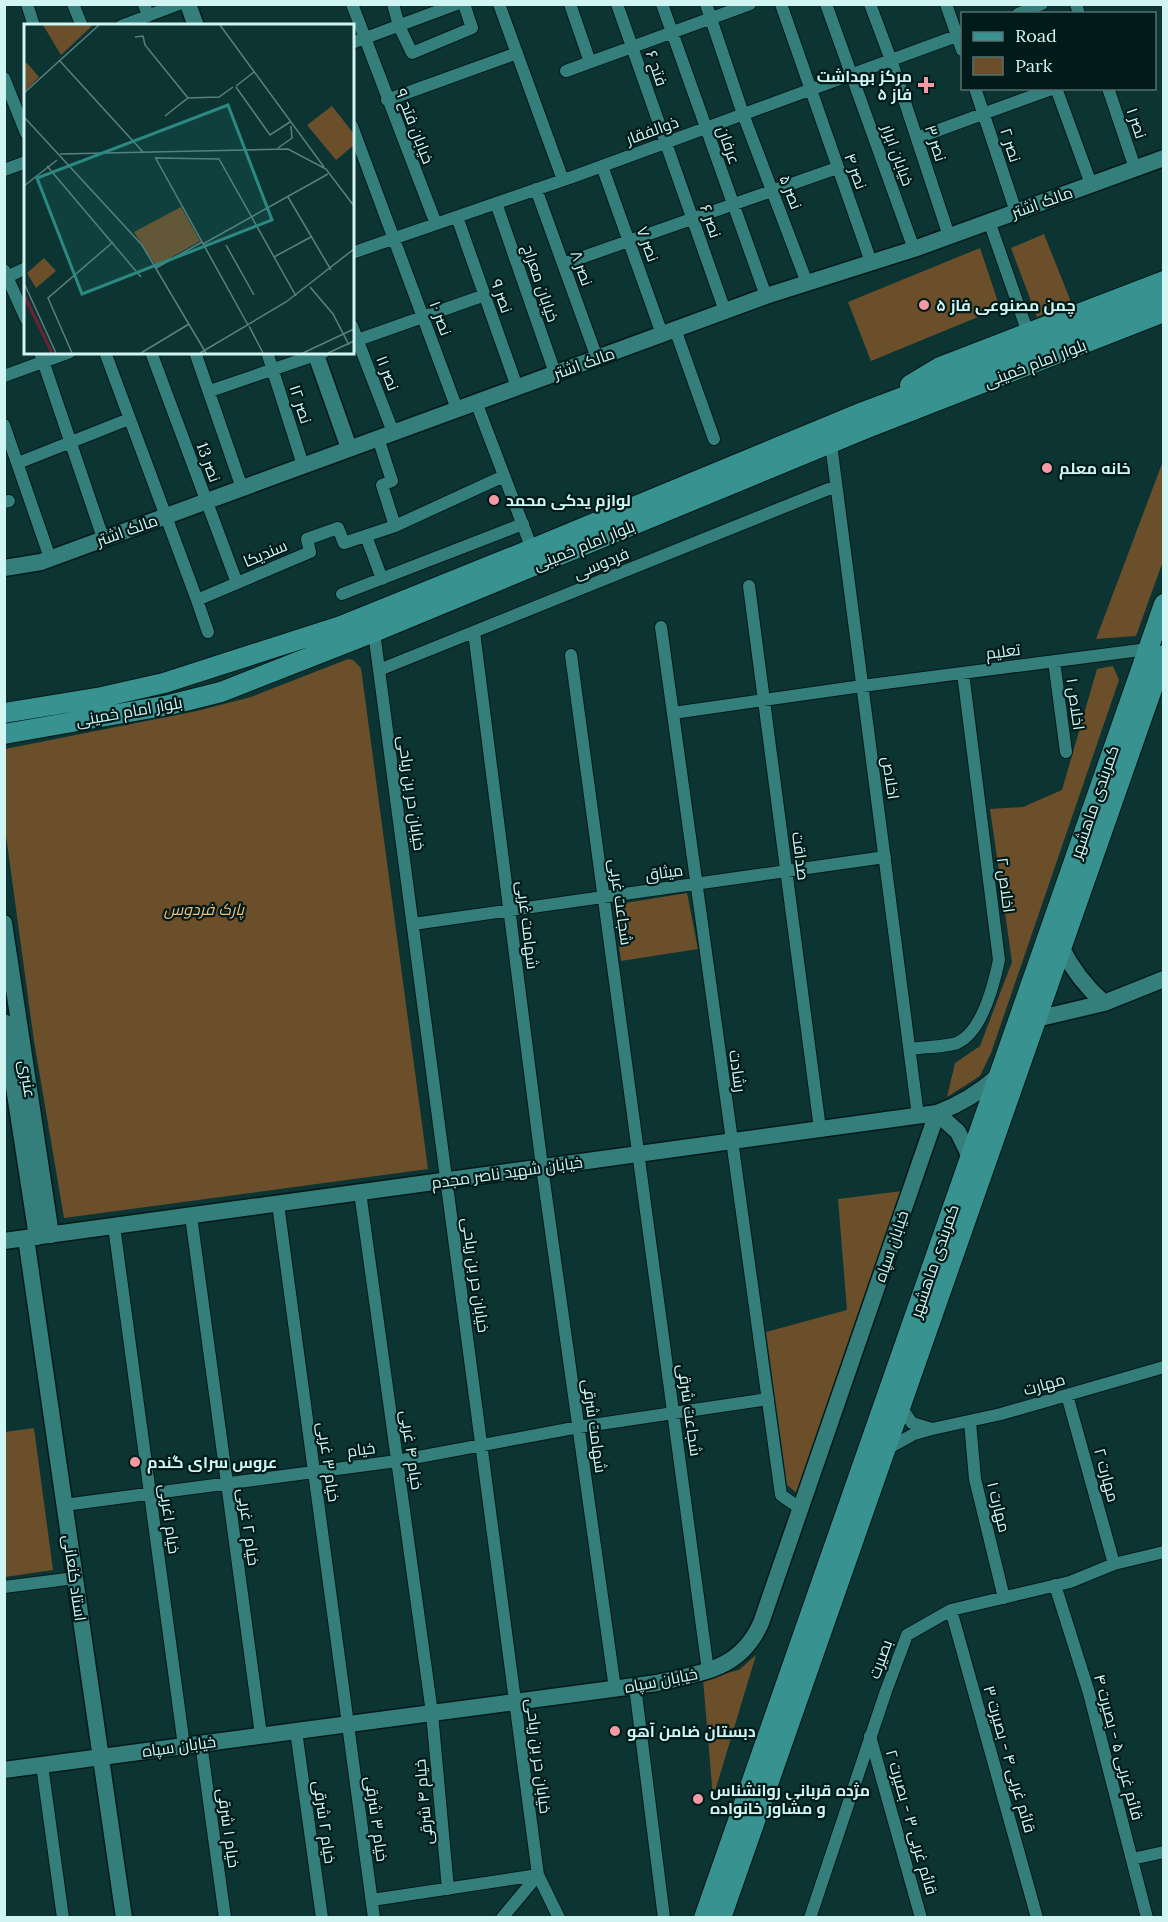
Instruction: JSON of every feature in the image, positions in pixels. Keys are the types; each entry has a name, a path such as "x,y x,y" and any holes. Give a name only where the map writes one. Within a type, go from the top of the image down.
{"main road":[{"path":"865,420 940,368 1164,281"},
{"path":"865,420 942,410 1158,311"},
{"name":"بلوار امام خمینی","path":"4,713 102,697 164,683 340,626 865,420 1034,348 1158,311"},
{"name":"بلوار امام خمینی","path":"4,734 169,705 246,683 831,444 865,420"},
{"name":"کمربندی ماهشهر","path":"722,1917 1061,946 1156,652 1164,604"},
{"name":"کمربندی ماهشهر","path":"704,1917 998,1076 1156,652"},
{"path":"240,658 238,671 246,683"},
{"path":"210,667 220,678 221,692"}],"street":[{"path":"27,4 33,24"},
{"path":"73,4 81,24"},
{"path":"124,24 146,10 179,4"},
{"path":"188,4 195,24"},
{"name":"خیابان فتح ۹","path":"352,4 358,41 387,100 436,224"},
{"path":"393,4 399,26 412,53 472,28 464,4"},
{"path":"358,41 457,4"},
{"path":"499,4 563,180"},
{"path":"570,4 590,62"},
{"name":"فتح ۶","path":"617,4 666,142"},
{"name":"عرفان","path":"662,4 766,296"},
{"name":"نصر ۵","path":"706,4 743,114 807,283"},
{"path":"566,71 750,4"},
{"name":"نصر ۴","path":"781,4 809,90 871,262"},
{"name":"خیابان ابرار","path":"826,4 914,249"},
{"name":"نصر ۳","path":"870,4 891,60 949,236"},
{"path":"946,4 960,35"},
{"path":"1025,10 1042,4"},
{"name":"ذوالفقار","path":"354,253 602,166 960,35"},
{"path":"387,100 517,53"},
{"path":"4,78 24,128"},
{"name":"نصر ۲","path":"976,90 1016,212"},
{"path":"917,138 1050,90"},
{"path":"1056,90 1091,184"},
{"name":"نصر ۱","path":"1109,90 1135,168"},
{"name":"نصر ۱۰","path":"356,142 457,409"},
{"name":"نصر ۶","path":"666,142 725,311"},
{"name":"مالک اشتر","path":"4,568 50,558 766,296 914,249 1164,158"},
{"path":"4,170 24,163"},
{"name":"نصر ۷","path":"602,166 629,241 714,439"},
{"path":"563,264 837,168"},
{"name":"نصر ۸","path":"536,189 597,358"},
{"name":"خیابان معراج","path":"496,203 555,373"},
{"name":"نصر ۹","path":"457,217 517,387"},
{"path":"989,221 1028,333"},
{"path":"24,268 6,273 24,314"},
{"path":"355,341 484,295"},
{"name":"نصر ۱۱","path":"355,341 385,435 392,481 382,485 395,526"},
{"path":"4,376 42,357 59,354"},
{"path":"106,354 208,632"},
{"name":"نصر 13","path":"152,354 237,583"},
{"path":"196,354 242,488"},
{"name":"نصر ۱۲","path":"268,354 303,465"},
{"path":"210,391 318,354 349,448"},
{"path":"42,357 104,538"},
{"path":"476,402 532,549"},
{"path":"18,463 129,418"},
{"path":"4,425 50,558"},
{"name":"اخلاص","path":"831,444 918,1116"},
{"name":"سندیکا","path":"197,600 310,552 307,539 338,528 344,543 366,536 395,526 504,476"},
{"name":"فردوسی","path":"379,670 836,486"},
{"path":"342,594 523,524"},
{"path":"366,536 382,579"},
{"name":"صداقت","path":"749,586 820,1129"},
{"name":"رشادت","path":"661,627 781,1495 801,1509"},
{"name":"خیابان حر بن ریاحی","path":"374,632 538,1875 559,1917"},
{"name":"شهامت غربی","path":"474,632 543,1167"},
{"name":"تعلیم","path":"673,713 1054,661 1156,652"},
{"name":"شجاعت غربی","path":"571,655 639,1154"},
{"name":"اخلاص ۱","path":"1054,661 1066,752"},
{"name":"اخلاص ۲","path":"910,1048 957,1043 972,1031 985,1008 995,981 999,960 963,673"},
{"name":"میثاق","path":"412,924 885,857"},
{"name":"عنبری","path":"4,923 38,1237"},
{"path":"1061,946 1088,989 1104,1003"},
{"path":"1036,1019 1104,1003 1164,980"},
{"name":"عنبری","path":"4,1022 38,1237"},
{"name":"خیابان شهید ناصر مجدم","path":"4,1241 937,1113 960,1104 980,1092 998,1076"},
{"path":"937,1113 958,1132 970,1157"},
{"name":"خیابان سپاه","path":"4,1770 657,1683 708,1671 735,1659 755,1637 937,1113"},
{"name":"شجاعت شرقی","path":"639,1154 708,1671"},
{"name":"شهامت شرقی","path":"543,1167 615,1689"},
{"name":"خیام ۴ غربی","path":"360,1192 432,1713"},
{"name":"خیام ۳ غربی","path":"278,1204 347,1724"},
{"name":"خیام ۲ غربی","path":"191,1216 261,1736"},
{"name":"خیام ۱غربی","path":"114,1226 150,1494 192,1745"},
{"name":"استاد کنعانی","path":"38,1237 64,1505 124,1917"},
{"name":"مهارت","path":"885,1450 914,1434 970,1422 1164,1367"},
{"name":"مهارت ۲","path":"1067,1395 1114,1564"},
{"name":"خیام","path":"64,1505 397,1461 579,1427 768,1399"},
{"path":"900,1406 912,1423 932,1429"},
{"name":"مهارت ۱","path":"970,1422 975,1479 1004,1598"},
{"name":"بصیرت","path":"810,1917 870,1736 907,1635 951,1610 1070,1582 1114,1564 1164,1552"},
{"path":"4,1587 75,1578"},
{"name":"قائم غربی ۵ - بصیرت ۴","path":"1055,1585 1089,1693 1148,1917"},
{"name":"قائم غربی ۴ - بصیرت ۳","path":"951,1610 1037,1917"},
{"path":"635,1686 664,1917"},
{"name":"خیام ۴ شرقی","path":"432,1713 448,1889"},
{"name":"خیام ۳ شرقی","path":"347,1724 374,1917"},
{"name":"خیام ۲ شرقی","path":"296,1731 322,1917"},
{"name":"قائم غربی ۳ - بصیرت ۲","path":"870,1736 921,1917"},
{"name":"خیام ۱ شرقی","path":"192,1745 225,1917"},
{"path":"42,1765 63,1917"},
{"path":"1132,1859 1164,1852"},
{"path":"372,1900 538,1875"},
{"path":"502,1917 538,1875"}],"green space":[{"path":"1044,234 1071,302 1037,317 1011,248"},
{"name":"چمن مصنوعی فاز ۵","path":"980,248 1000,308 871,361 848,302"},
{"path":"1163,461 1163,561 1136,636 1096,639"},
{"name":"پارک فردوس","path":"348,659 353,660 361,668 428,1169 64,1218 34,1041 5,828 5,749 197,711 251,697"},
{"path":"1113,666 1119,680 991,1053 980,1076 947,1097 955,1063 980,1046 1012,962 990,809 1023,807 1062,790 1097,669"},
{"path":"687,893 698,949 621,961 613,905"},
{"path":"902,1191 799,1495 787,1485 766,1332 847,1310 838,1199"},
{"path":"34,1428 53,1570 5,1577 5,1432"},
{"path":"756,1655 713,1798 703,1679 739,1670"}],"place":[{"name":"مرکز بهداشت فاز ۵","path":"926,85"},
{"name":"چمن مصنوعی فاز ۵","path":"924,305"},
{"name":"خانه معلم","path":"1047,468"},
{"name":"لوازم یدکی محمد","path":"494,500"},
{"name":"عروس سرای گندم","path":"135,1462"},
{"name":"دبستان ضامن آهو","path":"615,1731"},
{"name":"مژده قربانی روانشناس و مشاور خانواده","path":"698,1799"}]}
